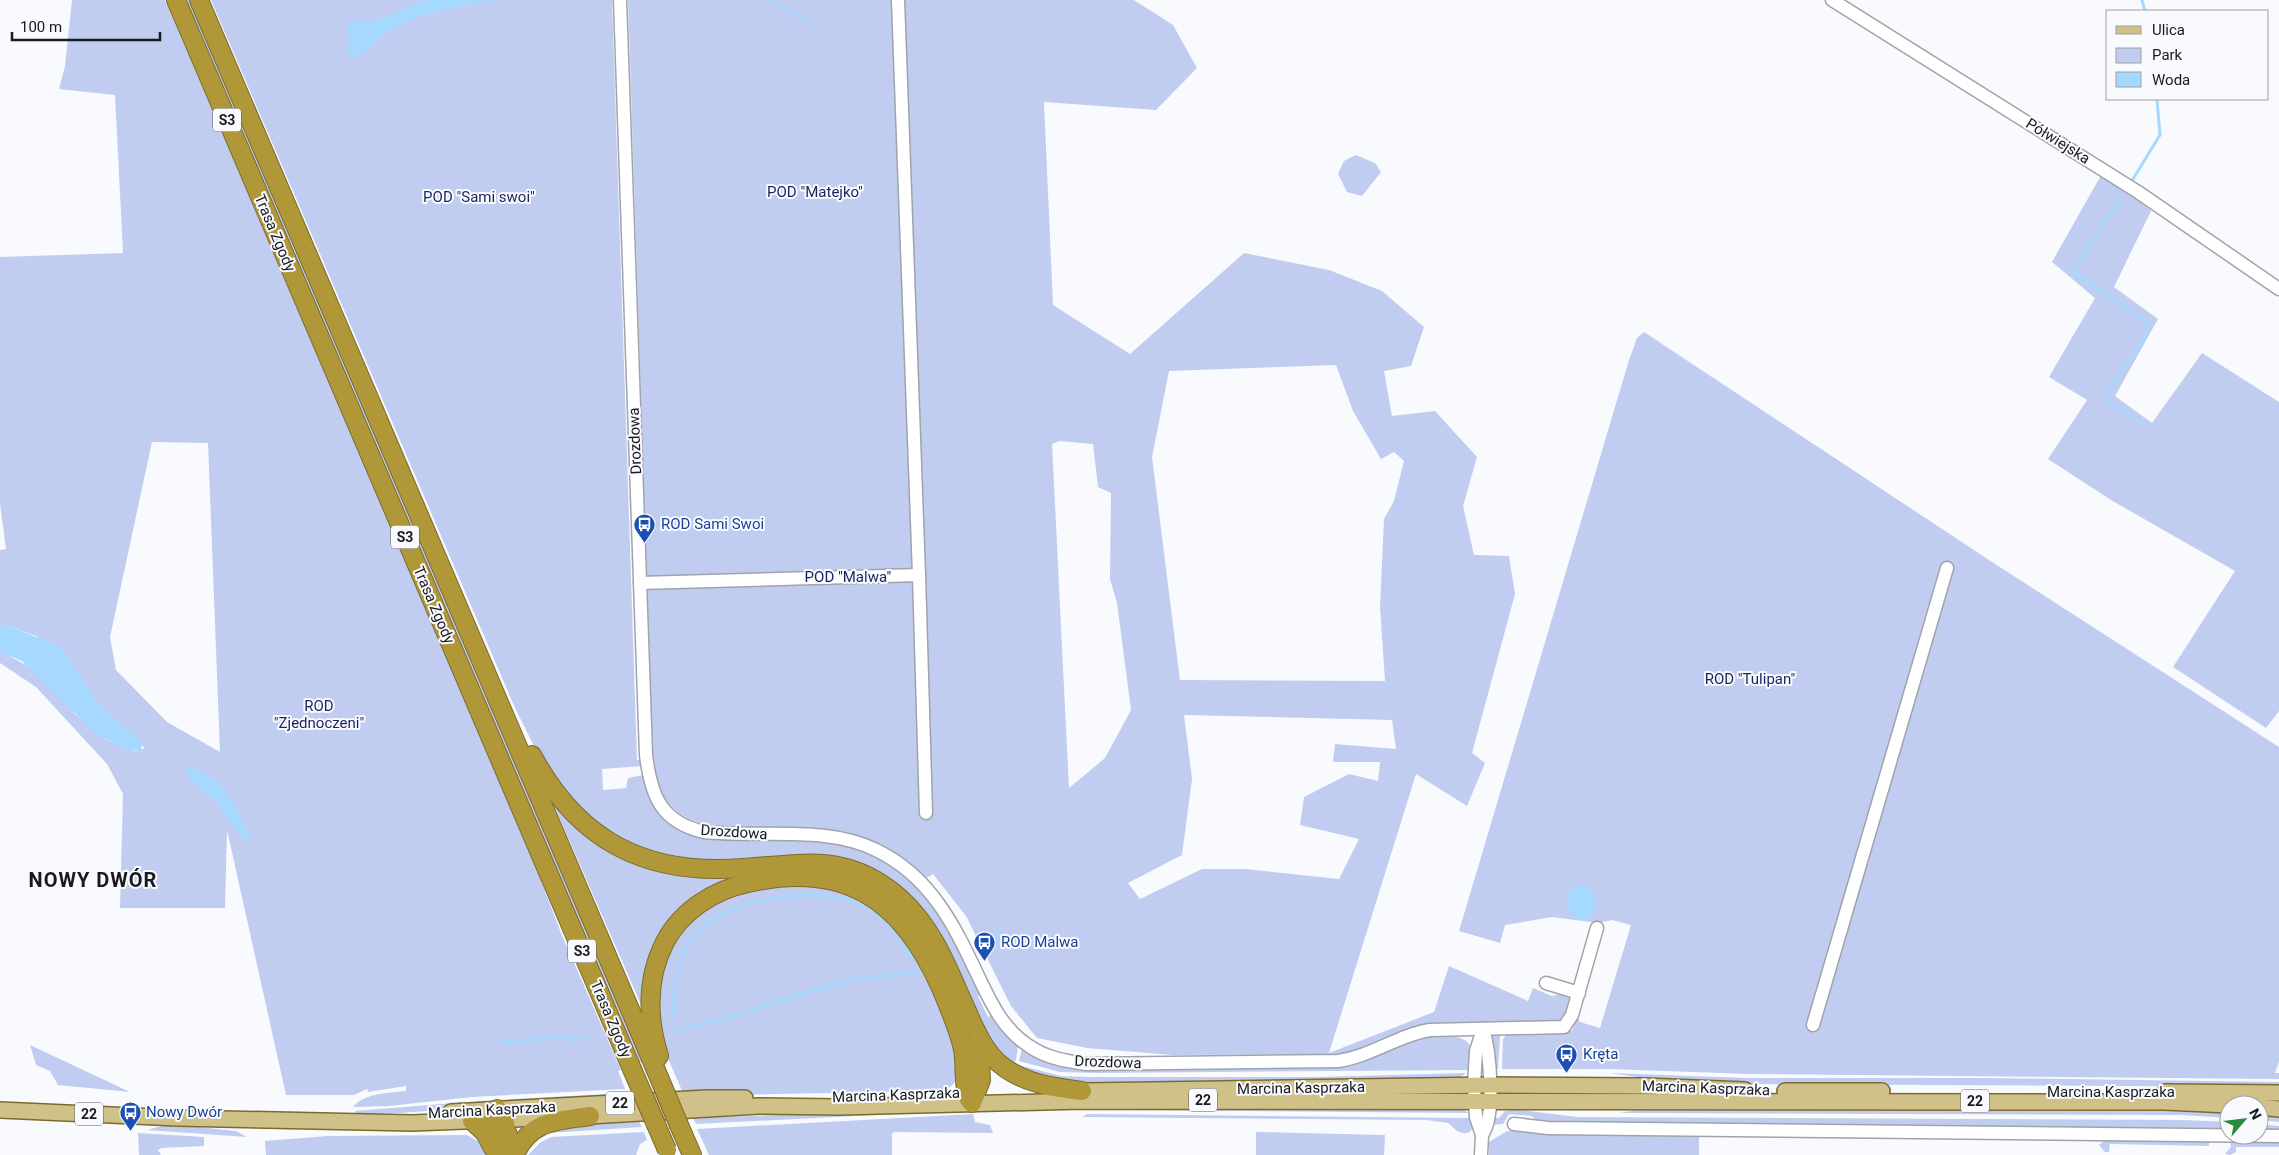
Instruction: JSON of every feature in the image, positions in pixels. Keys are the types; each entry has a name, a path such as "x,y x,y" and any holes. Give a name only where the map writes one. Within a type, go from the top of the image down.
{"highway":[{"name":"Trasa Zgody","path":"176,0 668,1153"},
{"name":"Trasa Zgody","path":"199,0 480,660 659,1068"},
{"path":"480,660 541,773 571,811 600,837 619,849 670,866 742,869 816,862 846,867 867,876 901,900 925,926 943,958 978,1038 982,1068 972,1096"},
{"path":"690,1152 659,1068 650,1016 650,991 654,965 665,941 679,922 703,901 729,888 769,880 811,878 847,884 869,894 887,907 905,925 919,944 953,1016 961,1039 972,1096"},
{"path":"978,1038 998,1062 1020,1077 1052,1087 1082,1091"},
{"path":"498,1116 514,1155"},
{"path":"497,1155 498,1116"},
{"path":"514,1155 524,1137 538,1127 590,1116"},
{"path":"472,1121 490,1141 497,1155"}],"main road":[{"name":"Marcina Kasprzaka","path":"178,1118 412,1123 472,1121 498,1116 707,1098 972,1096 1276,1100 1474,1093 1490,1085 1645,1086 1734,1090 2279,1093"},
{"name":"Marcina Kasprzaka","path":"178,1118 225,1113 590,1116 759,1106 839,1107 972,1096 1082,1091 1474,1093 1490,1101 2165,1102 2219,1105"},
{"name":"22","path":"0,1110 178,1118"}],"street":[{"name":"Drozdowa","path":"620,0 646,755 653,791 664,811 681,824 704,832 827,837 858,843 890,858 919,878 932,892 955,928 998,1015 1017,1037 1037,1051 1065,1061 1098,1064 1338,1061 1368,1054 1401,1038 1420,1032 1441,1029 1483,1029"},
{"path":"898,0 926,813"},
{"name":"Półwiejska","path":"1832,0 2138,192 2279,289"},
{"path":"1813,1025 1948,568"},
{"path":"640,583 919,575"},
{"path":"1483,1029 1564,1027 1572,1015 1597,928"},
{"path":"1546,983 1579,993"},
{"path":"1481,1155 1482,1136 1488,1125 1490,1101 1488,1051 1483,1029"},
{"path":"1482,1136 1477,1124 1474,1093 1476,1052 1483,1029"},
{"path":"1514,1124 1548,1128 2279,1136"}],"green space":[{"name":"ROD \"Zjednoczeni\"","path":"72,0 165,0 525,840 561,933 621,1070 618,1071 625,1089 472,1097 389,1106 353,1107 370,1096 406,1091 406,1086 368,1092 367,1089 354,1095 286,1095 227,830 225,908 120,908 123,794 107,764 36,687 0,663 0,651 37,671 76,715 105,739 136,751 145,748 55,683 38,637 9,626 0,626 0,550 6,549 0,504 0,257 123,253 115,95 59,89 65,66","holes":["152,442 208,443 220,752 167,722 116,670 110,637"]},
{"path":"182,0 193,0 643,1063 637,1061"},
{"name":"POD \"Sami swoi\"","path":"211,0 612,0 637,760 642,760 642,766 602,769 603,790 626,788 628,778 643,775 650,799 662,818 670,825 690,835 703,838 795,839 824,842 852,848 879,859 904,875 937,910 956,939 981,994 978,996 988,1017 992,1015 1018,1046 1016,1060 1012,1066 1001,1058 908,898 649,855 588,820 548,774 515,708"},
{"path":"628,0 1134,0 1173,25 1197,68 1156,110 1044,102 1053,305 1130,354 1244,253 1329,270 1382,291 1424,327 1411,366 1384,371 1392,416 1435,411 1477,457 1463,506 1474,555 1509,556 1515,594 1472,753 1485,763 1467,806 1416,774 1329,1053 1434,1012 1449,966 1528,1001 1533,988 1552,996 1569,995 1572,1000 1563,1024 1427,1025 1345,1054 1173,1055 1087,1048 1037,1038 1011,1006 966,916 933,874 927,878 889,849 874,842 826,834 737,830 711,826 688,818 672,807 664,796 658,785 653,760","holes":["1336,365 1353,411 1381,459 1394,452 1404,461 1394,501 1384,519 1380,607 1385,681 1180,680 1152,457 1169,371","1059,441 1093,444 1098,487 1111,493 1110,579 1117,603 1131,710 1105,758 1069,788 1052,444","1184,715 1392,720 1396,749 1335,744 1333,762 1380,762 1378,781 1349,774 1304,797 1300,825 1359,839 1339,879 1245,869 1202,869 1140,899 1128,883 1182,855 1192,779"]},
{"path":"1356,155 1375,163 1381,172 1362,196 1347,192 1338,174 1344,161"},
{"path":"2104,170 2151,211 2114,287 2158,319 2115,396 2152,423 2202,353 2279,402 2279,711 2266,728 2173,667 2235,571 2111,500 2048,459 2087,400 2049,377 2095,298 2052,262"},
{"name":"ROD \"Tulipan\"","path":"1644,332 1989,560 2279,747 2279,1062 2275,1073 2279,1073 2279,1079 1749,1074 1609,1069 1502,1069 1503,1039 1509,1032 1572,1031 1577,1016 1580,1022 1600,1028 1631,925 1612,920 1598,923 1552,917 1505,925 1500,943 1459,931 1629,360 1637,338"},
{"path":"549,794 580,828 597,841 633,862 653,868 675,873 699,875 793,870 821,871 845,875 867,883 887,895 905,911 921,932 944,971 966,1023 976,1064 971,1065 967,1042 959,1018 938,968 924,944 908,923 891,905 861,885 838,878 814,874 761,876 735,880 696,900 674,920 657,944 647,969 643,1009"},
{"path":"829,885 882,908 931,979 950,1030 960,1072 955,1082 950,1087 933,1091 725,1095 683,1093 660,1040 656,986 674,940 692,918 715,899 773,886"},
{"path":"1503,1032 1500,1037 1498,1069 1493,1069 1491,1037 1493,1034"},
{"path":"1427,1036 1455,1037 1468,1043 1471,1049 1471,1058 1468,1070 1098,1073 1060,1072 1019,1061 1022,1049 1056,1065 1082,1069 1337,1066 1360,1061"},
{"path":"30,1045 130,1092 58,1085 50,1071 36,1065"},
{"path":"1022,1066 1061,1076 1089,1077 1316,1077 1466,1073 1459,1078 1062,1082 1020,1070"},
{"path":"1609,1073 1747,1078 1988,1078 2279,1082 2279,1087 1749,1084 1652,1079"},
{"path":"1518,1091 1689,1094 1518,1095"},
{"path":"627,1093 630,1099 475,1106 476,1101"},
{"path":"466,1102 468,1108 401,1113 358,1114 355,1111"},
{"path":"1090,1106 1462,1108 1468,1113 1004,1109"},
{"path":"994,1107 994,1109 696,1124 693,1118"},
{"path":"1651,1108 2133,1108 2219,1111 2219,1117 2182,1115 1619,1113"},
{"path":"1519,1110 1577,1117 2183,1120 2219,1122 2219,1132 1541,1123 1531,1116 1509,1114 1503,1124 1492,1125 1495,1118 1499,1118 1505,1111"},
{"path":"973,1114 975,1122 990,1125 993,1133 894,1132 892,1134 892,1155 709,1155 697,1129"},
{"path":"1087,1114 1472,1118 1473,1127 1470,1132 1463,1133 1448,1123 1426,1120 1082,1117"},
{"path":"2269,1114 2279,1115 2279,1122 2269,1121"},
{"path":"639,1122 642,1127 549,1133 540,1137 526,1152 525,1144 550,1127"},
{"path":"169,1124 236,1131 247,1137 147,1130"},
{"path":"2269,1125 2279,1126 2279,1133 2269,1132"},
{"path":"1507,1131 1699,1132 1699,1155 1489,1155 1489,1142"},
{"path":"644,1132 647,1140 640,1144 636,1155 528,1155 541,1142 551,1137"},
{"path":"1256,1132 1385,1135 1384,1155 1256,1155"},
{"path":"138,1133 204,1137 204,1146 161,1148 158,1150 161,1155 139,1155"},
{"path":"467,1135 478,1141 486,1155 266,1155 265,1141 328,1136"},
{"path":"2106,1139 2219,1141 2209,1142 2209,1146 2110,1144 2109,1152 2105,1152 2099,1145"},
{"path":"2269,1142 2279,1142 2279,1147 2236,1147 2236,1152 2230,1155 2225,1154 2231,1145 2269,1145"}],"water":[{"path":"427,0 495,0 439,11 399,25 387,32 361,54 349,58 348,25 351,21 361,22 381,19"},
{"path":"0,626 9,626 61,647 98,704 142,742 141,751 122,748 95,733 22,661 0,652"},
{"path":"187,768 200,771 220,785 235,806 251,841 243,838 216,801 189,779"},
{"path":"1579,885 1592,889 1596,896 1591,918 1577,919 1568,909 1569,892"}],"waterway":[{"path":"770,0 811,24"},
{"path":"2142,0 2145,10"},
{"path":"2130,184 2160,135 2157,100"},
{"path":"2121,197 2073,271 2147,323 2148,330 2145,337 2106,394 2110,403 2144,424"},
{"path":"674,1016 677,974 683,955 694,936 707,923 725,913 769,899 816,895 836,897 864,905 889,924 908,950 912,959"},
{"path":"975,944 1003,933"},
{"path":"677,1030 719,1020 842,982 921,970"},
{"path":"501,1042 564,1037 571,1040 586,1038"}],"place":[{"name":"ROD Sami Swoi","path":"645,543"},
{"name":"ROD Malwa","path":"985,961"},
{"name":"Kręta","path":"1567,1073"},
{"name":"Nowy Dwór","path":"130,1131"}],"district":[{"name":"NOWY DWÓR","path":"93,880"}],"park label":[{"name":"POD \"Matejko\"","path":"815,192"},
{"name":"POD \"Malwa\"","path":"848,577"}]}
